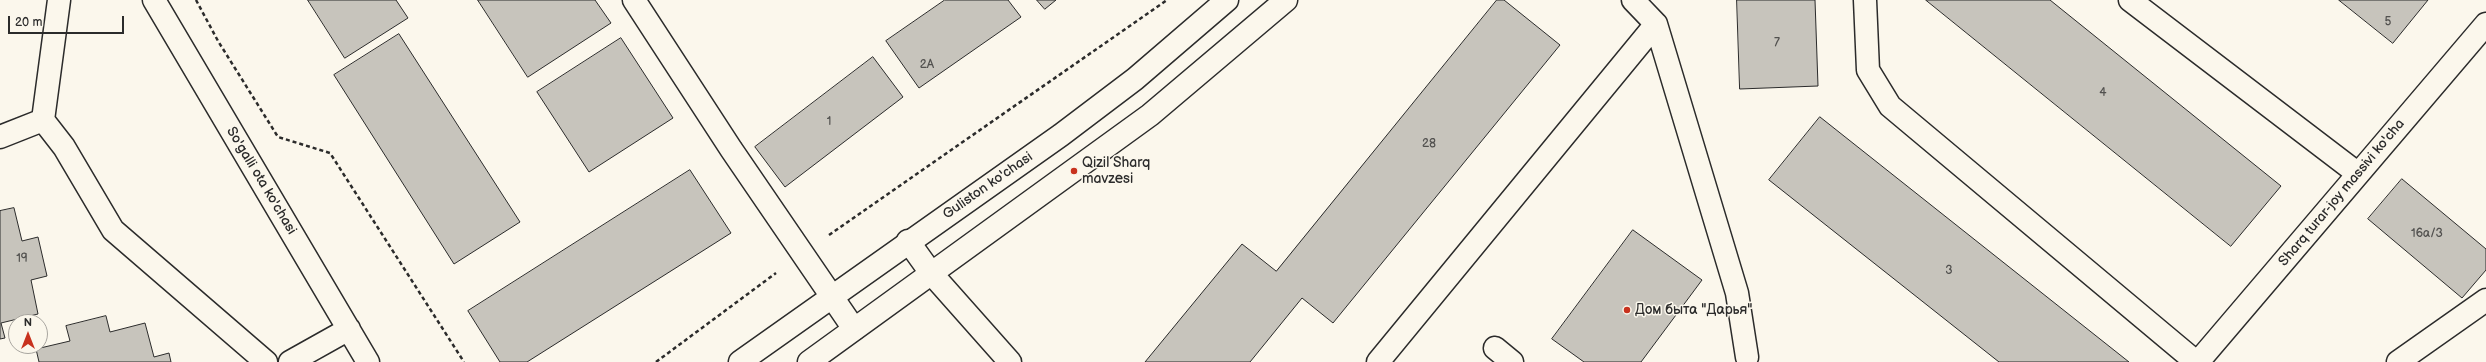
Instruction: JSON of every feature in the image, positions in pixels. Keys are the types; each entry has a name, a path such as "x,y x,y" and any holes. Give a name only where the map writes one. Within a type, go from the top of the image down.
{"street":[{"path":"58,0 43,120 64,147 113,230 266,362"},
{"name":"So'galli ota ko'chasi","path":"154,0 368,362"},
{"path":"634,0 731,149 854,329"},
{"name":"Guliston ko'chasi","path":"740,362 908,241 1061,135 1129,84 1228,0"},
{"path":"809,362 1150,115 1286,0"},
{"path":"1633,0 1656,24 1737,293 1748,360"},
{"path":"1865,0 1868,70 1890,106 2197,362"},
{"path":"2130,0 2357,173"},
{"path":"1378,362 1656,24"},
{"name":"Sharq turar-joy massivi ko'cha","path":"2197,362 2357,173 2486,24"},
{"path":"0,138 43,120"},
{"path":"908,241 931,273 1010,362"},
{"path":"2398,362 2486,300"},
{"path":"290,362 348,329"},
{"path":"1495,348 1512,362"}],"path":[{"path":"196,0 218,41 278,137 330,153 464,362"},
{"path":"656,362 803,253 1167,0"}],"building":[{"path":"308,0 396,0 408,18 345,58"},
{"path":"478,0 595,0 611,23 528,77"},
{"path":"945,0 1008,0 1021,17 919,88 886,41"},
{"path":"1037,0 1056,0 1045,9"},
{"path":"1497,0 1504,0 1560,45 1333,323 1302,298 1250,362 1145,362 1242,244 1276,271"},
{"path":"1737,0 1815,0 1818,86 1740,89"},
{"path":"1926,0 2050,0 2281,186 2231,246"},
{"path":"2339,0 2428,0 2393,43"},
{"path":"399,34 520,222 454,264 334,75"},
{"path":"621,38 673,118 589,172 537,92"},
{"path":"873,57 903,97 785,187 755,147"},
{"path":"1820,117 2129,362 1999,362 1769,180"},
{"path":"690,170 731,233 527,362 500,362 468,311"},
{"path":"2402,179 2486,249 2486,270 2462,298 2368,219"},
{"path":"14,208 22,241 38,237 47,276 31,280 38,314 8,314 8,321 1,323 5,338 0,339 0,211"},
{"name":"Дом быта \"Дарья\"","path":"1633,230 1702,280 1641,362 1584,362 1552,339"},
{"path":"106,316 110,332 145,323 154,357 169,353 171,362 39,362 37,354 48,354 48,346 70,341 66,326"}],"place":[{"name":"Qizil Sharq mavzesi","path":"1074,171"},
{"name":"Дом быта \"Дарья\"","path":"1627,310"}]}
